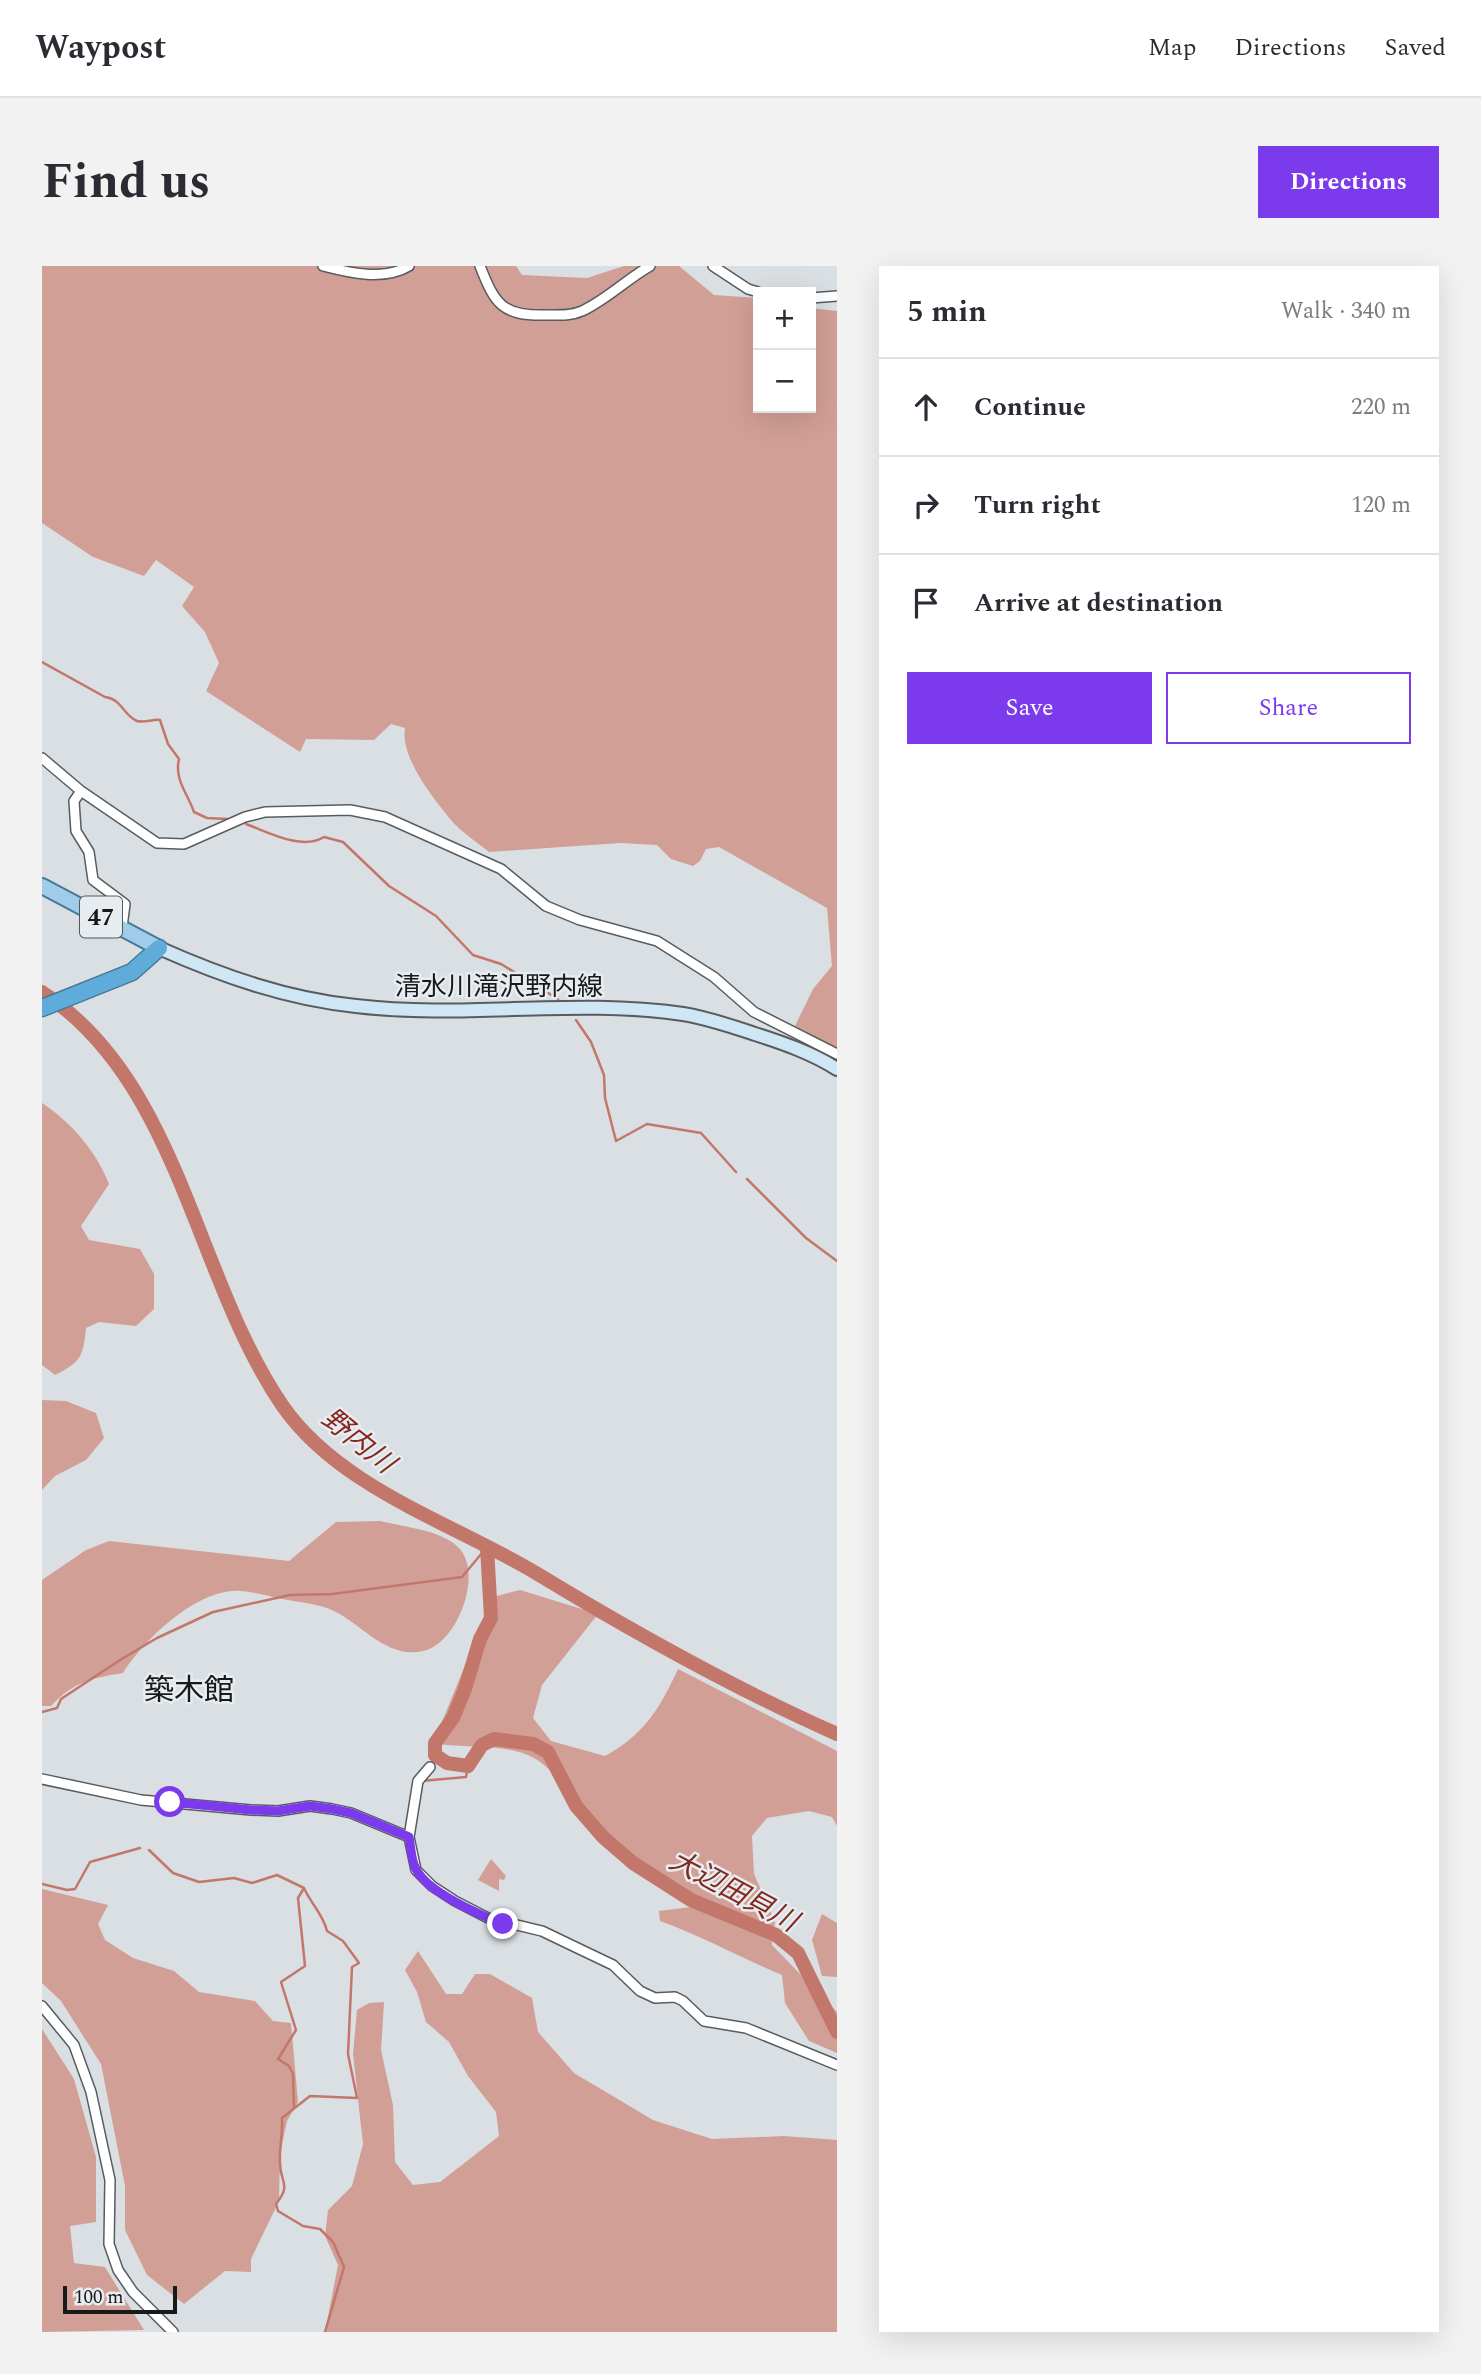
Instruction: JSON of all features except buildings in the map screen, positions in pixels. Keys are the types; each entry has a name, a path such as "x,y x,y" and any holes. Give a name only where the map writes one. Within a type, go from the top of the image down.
{"highway":[{"name":"47","path":"42,1008 132,972 159,948"}],"main road":[{"name":"47","path":"42,886 159,948"},
{"name":"清水川滝沢野内線","path":"159,948 257,986 306,999 356,1006 445,1010 575,1007 684,1014 796,1047 837,1069"}],"street":[{"path":"323,266 365,274 390,274 409,266"},
{"path":"480,266 493,298 501,306 511,312 537,315 571,314 585,310 650,266"},
{"path":"713,266 753,290"},
{"path":"816,298 837,296"},
{"path":"42,758 81,791 157,843 167,845 197,840 245,817 265,812 350,810 385,817 501,869 546,906 580,920 657,941 714,976 736,999 754,1012 837,1054"},
{"path":"81,791 74,801 76,831 89,852 93,880 125,904 122,928"},
{"path":"430,1768 418,1782 409,1837 416,1870 432,1886 495,1921 542,1931 569,1944 622,1972 647,1994 683,2001 704,2021 746,2028 837,2065"},
{"path":"42,1779 141,1800 251,1810 278,1811 310,1806 332,1809 351,1813 409,1837"},
{"path":"42,2006 74,2045 91,2092 110,2180 108,2234 118,2270 133,2292 173,2332"}],"shaded area":[{"path":"42,266 516,266 522,275 587,278 624,266 679,266 714,295 753,298 753,413 816,413 816,309 837,311 837,1049 795,1026 813,989 832,966 827,908 719,847 706,849 700,861 693,866 671,859 657,845 620,843 489,852 455,824 427,789 408,752 405,728 391,724 374,740 306,739 300,752 206,691 219,663 205,632 182,606 194,587 156,560 144,576 93,557 42,523"},
{"path":"42,1103 63,1119 82,1139 109,1184 81,1226 89,1240 140,1249 154,1274 154,1309 136,1326 99,1322 86,1328 84,1346 79,1358 55,1375 42,1365"},
{"path":"42,1400 66,1401 96,1413 104,1438 86,1460 55,1476 42,1490"},
{"path":"380,1521 444,1537 460,1549 466,1561 469,1576 463,1608 446,1636 435,1646 423,1651 398,1650 376,1640 345,1617 316,1605 251,1592 224,1592 207,1598 174,1618 145,1645 123,1673 84,1682 67,1691 51,1706 42,1706 42,1580 86,1550 109,1541 289,1561 336,1522"},
{"path":"520,1590 598,1614 542,1685 533,1718 551,1741 605,1756 640,1730 657,1708 678,1669 837,1751 837,1826 832,1817 809,1811 767,1818 752,1836 754,1874 775,1922 772,1945 837,2012 837,2053 809,2041 785,2003 782,1975 660,1921 659,1911 715,1904 663,1881 627,1859 607,1840 545,1766 534,1758 513,1750 439,1744 439,1729 493,1597"},
{"path":"491,1859 506,1876 504,1880 499,1879 499,1891 478,1880"},
{"path":"42,1889 108,1905 98,1924 105,1940 133,1958 174,1971 199,1992 255,2001 273,2021 291,2023 298,2102 287,2121 280,2154 279,2201 251,2259 251,2272 225,2271 184,2304 147,2275 125,2230 125,2186 101,2064 61,2001 42,1983"},
{"path":"822,1914 837,1923 837,1977 822,1976 812,1940"},
{"path":"418,1951 446,1994 462,1994 475,1974 490,1974 532,1998 538,2032 574,2073 653,2120 712,2139 784,2136 837,2140 837,2332 325,2332 338,2265 325,2236 328,2210 352,2186 363,2144 353,2054 357,2010 369,2003 384,2002 381,2050 393,2105 395,2162 413,2185 440,2182 499,2136 496,2112 468,2076 449,2042 426,2022 417,1992 405,1970"},
{"path":"42,2029 74,2079 96,2157 96,2222 70,2226 74,2263 105,2267 144,2330 42,2332"}],"waterway":[{"path":"42,662 111,698 137,721 160,720 168,744 179,759 178,774 194,812 207,818 227,819"},
{"path":"246,824 295,841 315,841 324,837 343,842 389,886 436,916 473,955 501,964 558,999"},
{"name":"野内川","path":"42,992 88,1030 125,1076 155,1128 181,1184 252,1354 282,1405 306,1434 334,1459 399,1501 504,1555 684,1658 837,1734"},
{"path":"576,1020 591,1042 604,1075 605,1098 616,1141 647,1124 701,1133 736,1172"},
{"path":"747,1179 806,1238 837,1261"},
{"path":"42,1712 57,1708 61,1699 157,1638 213,1612 290,1595 332,1594 462,1577 487,1547"},
{"name":"大辺田貝川","path":"487,1547 491,1618 480,1639 453,1718 435,1743 435,1755 447,1763 468,1766 482,1745 494,1739 533,1744 548,1752 576,1806 603,1837 633,1863 691,1900 776,1935 798,1953 837,2032"},
{"path":"421,1781 466,1777 468,1766"},
{"path":"42,1884 67,1890 75,1889 90,1862 140,1848"},
{"path":"149,1850 173,1873 199,1882 234,1878 252,1883 277,1875 304,1888 323,1919 327,1931 343,1941 359,1963 352,1967 348,2054 357,2098 310,2096 282,2118 280,2170 284,2188 276,2204 278,2211 303,2226 320,2229 333,2242 344,2267 325,2332"},
{"path":"294,2108 293,2074 289,2066 278,2059 296,2030 281,1982 305,1966 298,1898 304,1888"}],"district":[{"name":"築木館","path":"189,1690"}],"route":[{"path":"170,1802 278,1811 310,1806 351,1813 409,1837 416,1870 422,1877 455,1901 503,1924"}]}
